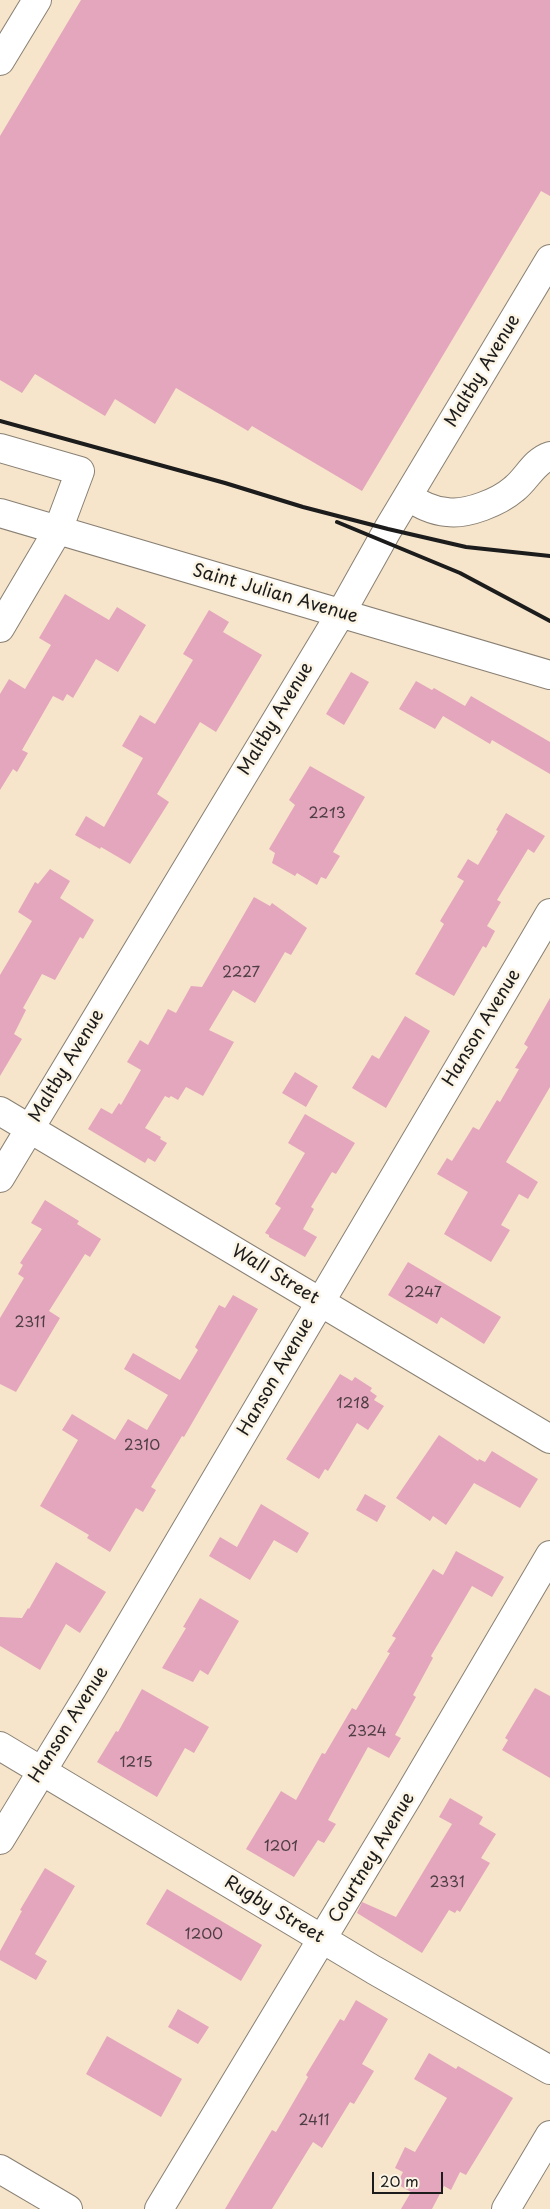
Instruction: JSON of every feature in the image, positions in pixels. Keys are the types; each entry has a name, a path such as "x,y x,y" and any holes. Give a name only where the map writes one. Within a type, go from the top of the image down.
{"street":[{"path":"0,61 37,0"},
{"name":"Maltby Avenue","path":"0,1178 341,613 550,259"},
{"path":"0,448 80,471 58,530 0,628"},
{"path":"408,497 427,507 448,513 487,506 514,489 542,458 550,456"},
{"name":"Saint Julian Avenue","path":"0,513 550,675"},
{"name":"Hanson Avenue","path":"0,1840 92,1689 550,913"},
{"name":"Wall Street","path":"0,1111 550,1440"},
{"name":"Courtney Avenue","path":"159,2209 323,1939 550,1555"},
{"name":"Rugby Street","path":"0,1746 323,1939 550,2070"},
{"path":"506,2209 550,2135"},
{"path":"0,2169 68,2209"}],"building":[{"path":"81,0 550,0 550,196 541,191 362,491 252,426 248,431 176,388 155,424 115,399 105,416 35,374 22,393 0,380 0,136"},
{"path":"65,594 109,620 117,607 146,625 118,672 96,659 73,698 67,694 63,701 53,696 22,750 28,753 17,772 13,769 0,790 0,694 9,679 25,689 51,645 39,638"},
{"path":"209,610 229,622 223,632 262,655 216,732 200,722 157,794 169,802 130,864 101,847 100,849 75,835 86,816 104,827 143,758 122,746 140,715 155,724 193,660 183,654"},
{"path":"351,672 369,682 344,725 326,714"},
{"path":"416,681 432,690 434,688 465,706 471,696 550,742 550,774 492,740 490,744 443,716 435,729 399,709"},
{"path":"310,766 365,797 333,852 340,856 326,879 321,877 317,885 297,873 295,876 272,863 275,853 269,849 295,805 289,800"},
{"path":"506,813 545,836 534,853 528,849 497,900 501,902 487,926 495,931 486,948 483,946 454,996 415,974 444,924 440,921 464,881 457,877 468,859 478,865"},
{"path":"50,869 70,881 60,898 94,920 83,939 80,937 55,980 42,974 23,1008 26,1010 14,1034 22,1039 0,1076 0,975 32,921 18,912 35,882 38,884"},
{"path":"254,897 270,906 272,903 307,928 291,955 285,952 255,1003 233,990 209,1030 234,1042 203,1096 186,1087 178,1100 171,1096 169,1098 165,1096 145,1128 161,1137 160,1139 167,1143 155,1162 148,1158 145,1163 88,1129 101,1108 112,1114 119,1103 121,1105 141,1070 127,1062 140,1040 148,1045 168,1009 176,1013 191,986 202,987"},
{"path":"550,998 550,1087 506,1162 538,1182 528,1199 519,1194 501,1225 510,1230 491,1262 444,1234 468,1192 437,1174 447,1158 452,1161 473,1127 479,1130 497,1100 500,1102 519,1069 515,1068 528,1047 524,1044"},
{"path":"405,1016 430,1031 386,1108 352,1088 372,1055 379,1059"},
{"path":"295,1072 318,1086 306,1107 282,1093"},
{"path":"305,1114 355,1143 336,1174 332,1172 311,1207 314,1209 303,1229 317,1237 305,1257 265,1233 281,1208 275,1204 305,1153 288,1143"},
{"path":"45,1200 79,1221 77,1224 101,1239 90,1257 85,1254 49,1311 60,1318 16,1392 0,1384 0,1318 24,1278 18,1274 23,1265 20,1263 42,1229 31,1223"},
{"path":"408,1262 501,1317 484,1344 441,1317 437,1324 388,1295"},
{"path":"233,1295 258,1309 184,1437 182,1436 151,1487 156,1490 143,1512 136,1508 110,1552 87,1538 89,1535 40,1506 78,1440 62,1430 72,1414 115,1440 128,1419 147,1430 168,1395 124,1369 133,1353 180,1380 198,1350 195,1347 219,1305 225,1308"},
{"path":"340,1374 352,1381 355,1377 372,1388 370,1391 377,1396 374,1400 384,1406 368,1430 357,1423 328,1471 325,1469 319,1479 286,1459"},
{"path":"439,1435 478,1461 479,1459 485,1462 492,1451 538,1479 520,1508 474,1483 446,1525 433,1516 430,1521 396,1498"},
{"path":"365,1494 386,1506 377,1522 356,1510"},
{"path":"261,1504 309,1533 297,1553 274,1540 250,1580 209,1556 220,1537 237,1547"},
{"path":"456,1551 504,1577 492,1597 472,1586 431,1656 433,1658 413,1695 416,1697 395,1735 401,1738 389,1758 368,1747 328,1820 336,1824 324,1843 318,1840 294,1877 246,1849 281,1791 296,1800 322,1753 325,1754 352,1708 356,1710 390,1653 387,1652 396,1638 392,1636 433,1569 443,1575"},
{"path":"56,1562 106,1592 80,1633 66,1624 40,1670 0,1646 0,1617 22,1618"},
{"path":"200,1598 239,1621 208,1675 200,1670 193,1682 162,1668 186,1628 183,1627"},
{"path":"535,1688 550,1696 550,1778 502,1750 508,1740 505,1738"},
{"path":"142,1689 209,1727 194,1753 185,1748 157,1797 97,1762 116,1731 118,1732"},
{"path":"450,1798 483,1817 479,1824 496,1834 481,1858 490,1863 460,1912 457,1910 455,1913 449,1910 422,1953 357,1913 362,1902 396,1917 452,1824 439,1817"},
{"path":"45,1868 75,1886 35,1954 47,1961 36,1980 0,1960 0,1951 22,1911 20,1910"},
{"path":"167,1889 262,1945 241,1981 146,1924"},
{"path":"356,2000 388,2019 362,2064 374,2071 354,2104 350,2102 322,2148 313,2142 272,2209 225,2209 272,2130 276,2132 308,2077 306,2075 340,2019 344,2021"},
{"path":"178,2009 209,2027 198,2044 168,2027"},
{"path":"107,2036 182,2079 161,2117 86,2074"},
{"path":"429,2053 456,2069 458,2066 513,2098 466,2175 460,2172 451,2190 444,2186 432,2209 401,2209 411,2192 397,2184 403,2172 395,2168 405,2147 415,2152 447,2098 414,2079"}],"railway":[{"path":"0,421 225,483 303,507 388,529 466,547 550,556"},
{"path":"337,522 460,573 550,621"}]}
